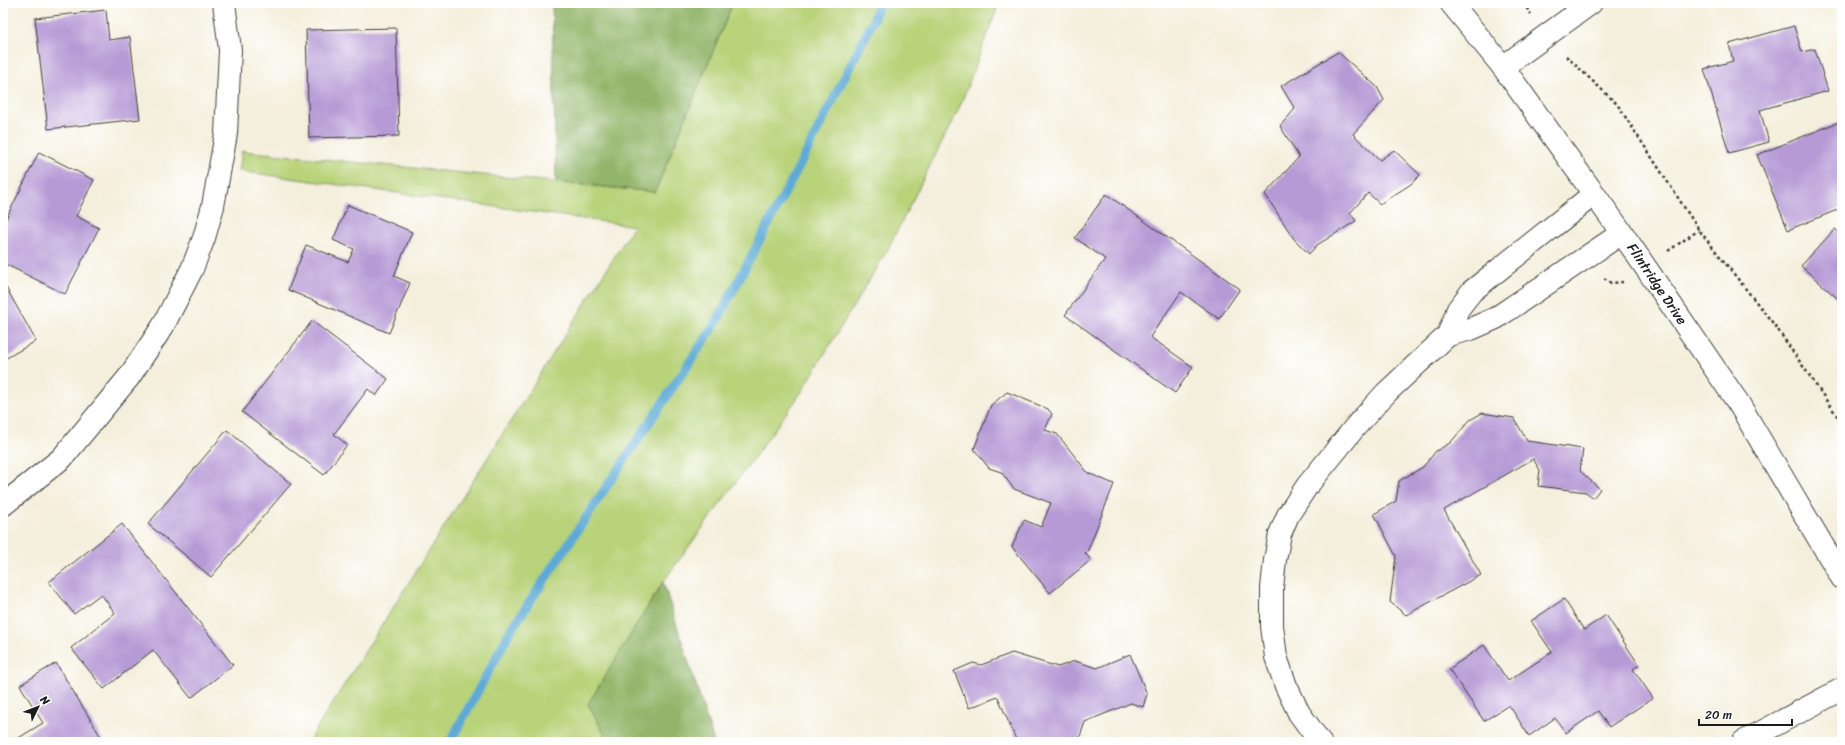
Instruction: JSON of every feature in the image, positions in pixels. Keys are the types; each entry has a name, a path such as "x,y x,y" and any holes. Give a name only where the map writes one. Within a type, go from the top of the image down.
{"street":[{"path":"3,505 62,458 129,377 163,326 192,270 204,238 213,206 226,134 230,50 224,3"},
{"name":"Flintridge Drive","path":"1451,3 1503,67 1622,233 1739,404 1842,578"},
{"path":"1503,67 1591,3"},
{"path":"1320,742 1299,713 1286,686 1276,657 1272,626 1272,588 1280,534 1288,515 1307,486 1356,426 1386,393 1448,335 1458,309 1472,291 1594,194"},
{"path":"1448,335 1471,329 1496,318 1622,233"},
{"path":"1742,742 1842,689"}],"path":[{"path":"1523,3 1545,36 1617,104 1699,230 1776,327 1842,423"}],"green space":[{"path":"552,3 733,3 655,192 556,182"},
{"path":"733,3 999,3 960,106 888,249 801,393 663,582 588,704 609,742 308,742 634,226 239,171 242,151 654,192"},
{"path":"663,582 714,742 609,742 588,704"}],"building":[{"path":"312,3 340,3 340,4 312,7"},
{"path":"106,10 109,40 130,37 140,119 48,129 35,18"},
{"path":"1794,26 1802,52 1815,49 1828,91 1760,110 1769,142 1729,153 1704,69 1733,61 1729,44"},
{"path":"396,28 399,136 309,138 306,30"},
{"path":"1338,52 1377,87 1384,100 1353,134 1380,160 1394,150 1420,175 1411,184 1380,204 1368,193 1350,213 1356,221 1317,245 1309,254 1294,239 1265,194 1299,157 1280,126 1295,109 1281,86"},
{"path":"1841,121 1842,208 1788,230 1757,155"},
{"path":"39,152 94,180 76,216 99,228 65,294 3,263 3,225"},
{"path":"1106,194 1240,289 1219,319 1181,292 1150,337 1193,367 1175,393 1065,315 1105,259 1075,238"},
{"path":"348,205 412,232 394,276 410,283 389,333 288,290 306,245 348,262 354,249 333,240"},
{"path":"1835,229 1842,235 1842,293 1837,298 1801,266"},
{"path":"3,282 36,341 3,360"},
{"path":"312,321 388,379 376,396 368,389 334,434 347,445 324,475 242,412"},
{"path":"1007,392 1048,409 1052,414 1045,430 1057,434 1088,473 1114,484 1088,550 1085,553 1091,560 1050,593 1012,547 1024,520 1041,527 1051,503 1014,489 1001,472 989,468 974,449 991,405"},
{"path":"1482,413 1514,418 1527,441 1583,449 1580,471 1600,489 1593,498 1586,492 1538,486 1540,470 1533,459 1444,510 1481,575 1406,615 1390,602 1396,556 1374,514 1396,501 1399,481 1423,467 1436,451 1450,443 1470,420"},
{"path":"227,430 291,484 211,577 148,524"},
{"path":"122,524 233,665 191,698 153,650 104,689 71,648 115,613 101,594 74,614 49,582"},
{"path":"1564,599 1584,630 1606,615 1639,665 1633,669 1653,698 1609,727 1598,711 1566,733 1555,718 1529,736 1509,705 1484,721 1449,669 1484,645 1508,681 1552,652 1531,621"},
{"path":"1012,653 1058,667 1075,661 1097,668 1130,654 1147,694 1143,707 1131,703 1085,722 1078,742 1017,742 998,697 969,708 954,671 973,663 981,665"},
{"path":"56,663 104,742 12,742 43,723 20,685"}],"waterway":[{"path":"450,742 511,630 717,321 806,153 873,21 879,3"}]}
